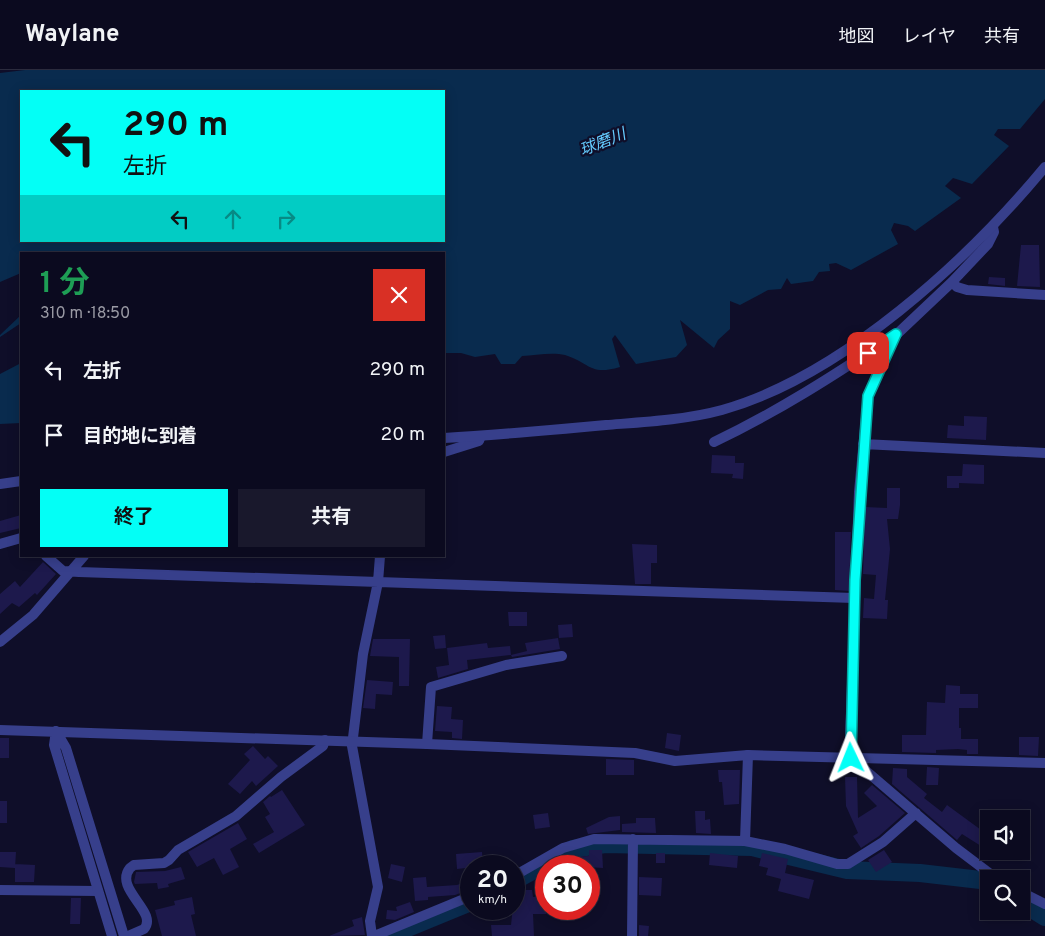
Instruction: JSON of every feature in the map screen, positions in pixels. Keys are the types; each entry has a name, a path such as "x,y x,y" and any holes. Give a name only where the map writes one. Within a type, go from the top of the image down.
{"street":[{"path":"445,438 669,420 722,410 776,390 822,364 878,326 946,272 993,227 1045,168"},
{"path":"714,442 758,421 827,380 896,334 952,282 988,244 994,232 993,227"},
{"path":"952,282 956,287 967,290 1045,295"},
{"path":"851,758 854,598 863,444 868,396 896,334"},
{"path":"445,452 478,441 481,436"},
{"path":"863,444 1045,453"},
{"path":"0,484 20,480"},
{"path":"0,544 20,538"},
{"path":"47,557 63,571 70,572 854,598"},
{"path":"0,642 33,615 83,557"},
{"path":"380,557 378,582 363,654 352,741 378,887 370,921 373,936 460,900"},
{"path":"427,744 431,687 506,665 562,656"},
{"path":"0,730 325,740 636,753 674,761 748,755 1045,763"},
{"path":"56,731 66,748 126,936 144,929 148,922 146,913 130,893 127,875 130,868 134,865 164,863 169,860 178,850 236,816 281,777 323,746 325,740"},
{"path":"56,731 54,745 112,936"},
{"path":"745,841 748,755"},
{"path":"851,758 983,870"},
{"path":"525,870 575,843 594,840 633,839 745,841 785,849 837,864 848,864 883,842 916,813"},
{"path":"632,936 633,839"},
{"path":"0,890 98,891"},
{"path":"1030,896 1045,904"}],"water":[{"name":"球磨川","path":"25,70 1045,70 1045,99 1020,129 998,129 994,135 1009,146 972,184 953,178 945,186 961,198 915,231 908,226 894,223 891,230 898,244 851,270 836,263 829,264 830,271 819,272 813,281 791,284 787,278 781,289 768,290 740,305 730,301 730,329 718,340 714,348 680,320 687,345 676,357 636,364 615,335 612,339 620,367 602,370 560,354 522,356 515,364 501,364 495,354 475,357 461,353 445,353 445,252 20,252 20,273 0,282 0,73"},
{"path":"20,316 20,324 0,337"},
{"path":"20,364 20,423 0,424 0,374"}],"building":[{"path":"1021,245 1039,245 1040,287 1017,286"},
{"path":"989,277 1005,278 1005,286 988,284"},
{"path":"964,416 987,417 986,440 947,438 948,425 964,426"},
{"path":"712,455 735,456 735,463 744,463 743,479 732,478 733,474 711,473"},
{"path":"963,464 984,465 984,484 959,483 959,488 947,488 947,476 962,476"},
{"path":"887,488 900,488 900,505 898,519 887,519 890,549 885,600 888,600 887,619 863,618 864,598 874,599 876,575 863,574 865,507 887,508"},
{"path":"20,515 20,528 0,533 0,521"},
{"path":"835,532 851,532 849,591 835,590"},
{"path":"632,544 657,545 657,563 651,563 651,584 635,584"},
{"path":"43,562 56,574 37,595 35,593 19,607 12,603 0,614 0,594 15,581 20,587"},
{"path":"508,612 527,612 527,626 509,626"},
{"path":"572,624 573,637 559,638 558,625"},
{"path":"445,635 446,648 435,649 433,636"},
{"path":"558,638 560,649 512,657 511,655 527,651 525,643"},
{"path":"373,639 410,639 409,686 399,686 399,657 370,656"},
{"path":"487,643 488,648 510,646 511,655 467,660 468,669 438,678 436,667 449,665 447,648"},
{"path":"367,680 393,682 392,695 376,694 375,709 363,708"},
{"path":"946,685 960,686 960,694 978,694 978,708 959,708 959,728 961,728 961,739 978,739 978,754 967,754 967,750 958,749 936,750 936,753 902,752 902,735 926,735 927,702 945,703"},
{"path":"437,706 452,707 451,719 463,720 462,739 452,738 452,732 435,731"},
{"path":"667,733 681,735 679,751 665,748"},
{"path":"1019,737 1039,737 1038,756 1019,755"},
{"path":"0,738 9,738 9,758 0,758"},
{"path":"253,746 265,759 268,756 278,766 256,786 252,781 240,794 228,784 250,760 244,754"},
{"path":"606,759 634,760 634,775 606,775"},
{"path":"927,767 939,768 938,785 926,785"},
{"path":"893,768 907,769 907,777 927,794 924,798 942,812 947,805 980,829 980,845 962,834 957,840 892,784"},
{"path":"718,770 740,770 739,804 724,805 722,782 719,782"},
{"path":"845,777 857,777 858,818 877,806 864,793 872,785 905,813 879,836 861,848 853,836 858,833 846,806"},
{"path":"282,790 305,825 259,853 253,844 274,832 265,817 270,814 263,802"},
{"path":"0,801 7,801 7,823 0,823"},
{"path":"695,811 705,811 705,820 710,819 711,834 696,833"},
{"path":"548,813 550,827 535,829 533,815"},
{"path":"620,816 620,830 588,834 586,828 609,817"},
{"path":"636,818 655,818 656,833 622,832 622,824 636,823"},
{"path":"238,823 247,839 230,849 239,867 223,875 214,858 197,867 188,852"},
{"path":"589,850 602,850 603,868 600,868 600,855 589,855"},
{"path":"884,850 892,862 876,872 868,860"},
{"path":"0,852 16,852 15,868 0,867"},
{"path":"482,852 482,855 460,855 460,869 457,869 456,854"},
{"path":"656,853 665,853 665,863 656,863"},
{"path":"710,853 738,856 737,868 709,865"},
{"path":"762,853 788,859 785,873 814,880 809,899 778,891 781,879 766,875 768,868 759,866"},
{"path":"15,864 35,865 34,882 15,882"},
{"path":"391,864 405,867 402,882 388,878"},
{"path":"181,867 185,879 168,884 169,887 158,889 157,883 135,884 134,882 136,872 165,871"},
{"path":"426,877 427,887 460,884 460,893 428,897 428,900 415,901 413,878"},
{"path":"639,877 662,878 661,896 639,895"},
{"path":"525,890 532,890 533,897 535,897 535,914 533,914 534,936 492,936 491,925 511,925 512,920 525,920"},
{"path":"192,897 195,914 191,915 196,936 162,936 155,910 175,905 174,901"},
{"path":"71,898 81,898 80,924 70,924"},
{"path":"410,902 414,912 395,920 386,919 387,910 397,911 396,907"},
{"path":"362,917 365,935 329,936 354,926 352,920"},
{"path":"639,925 649,926 648,936 639,936"}],"waterway":[{"path":"525,875 573,849 605,844 752,847 847,870 920,873 980,880"},
{"path":"388,936 460,907"},
{"path":"1030,908 1045,917"}],"route":[{"path":"851,758 850,739 859,492 868,396 884,355 896,334 868,353"}]}
